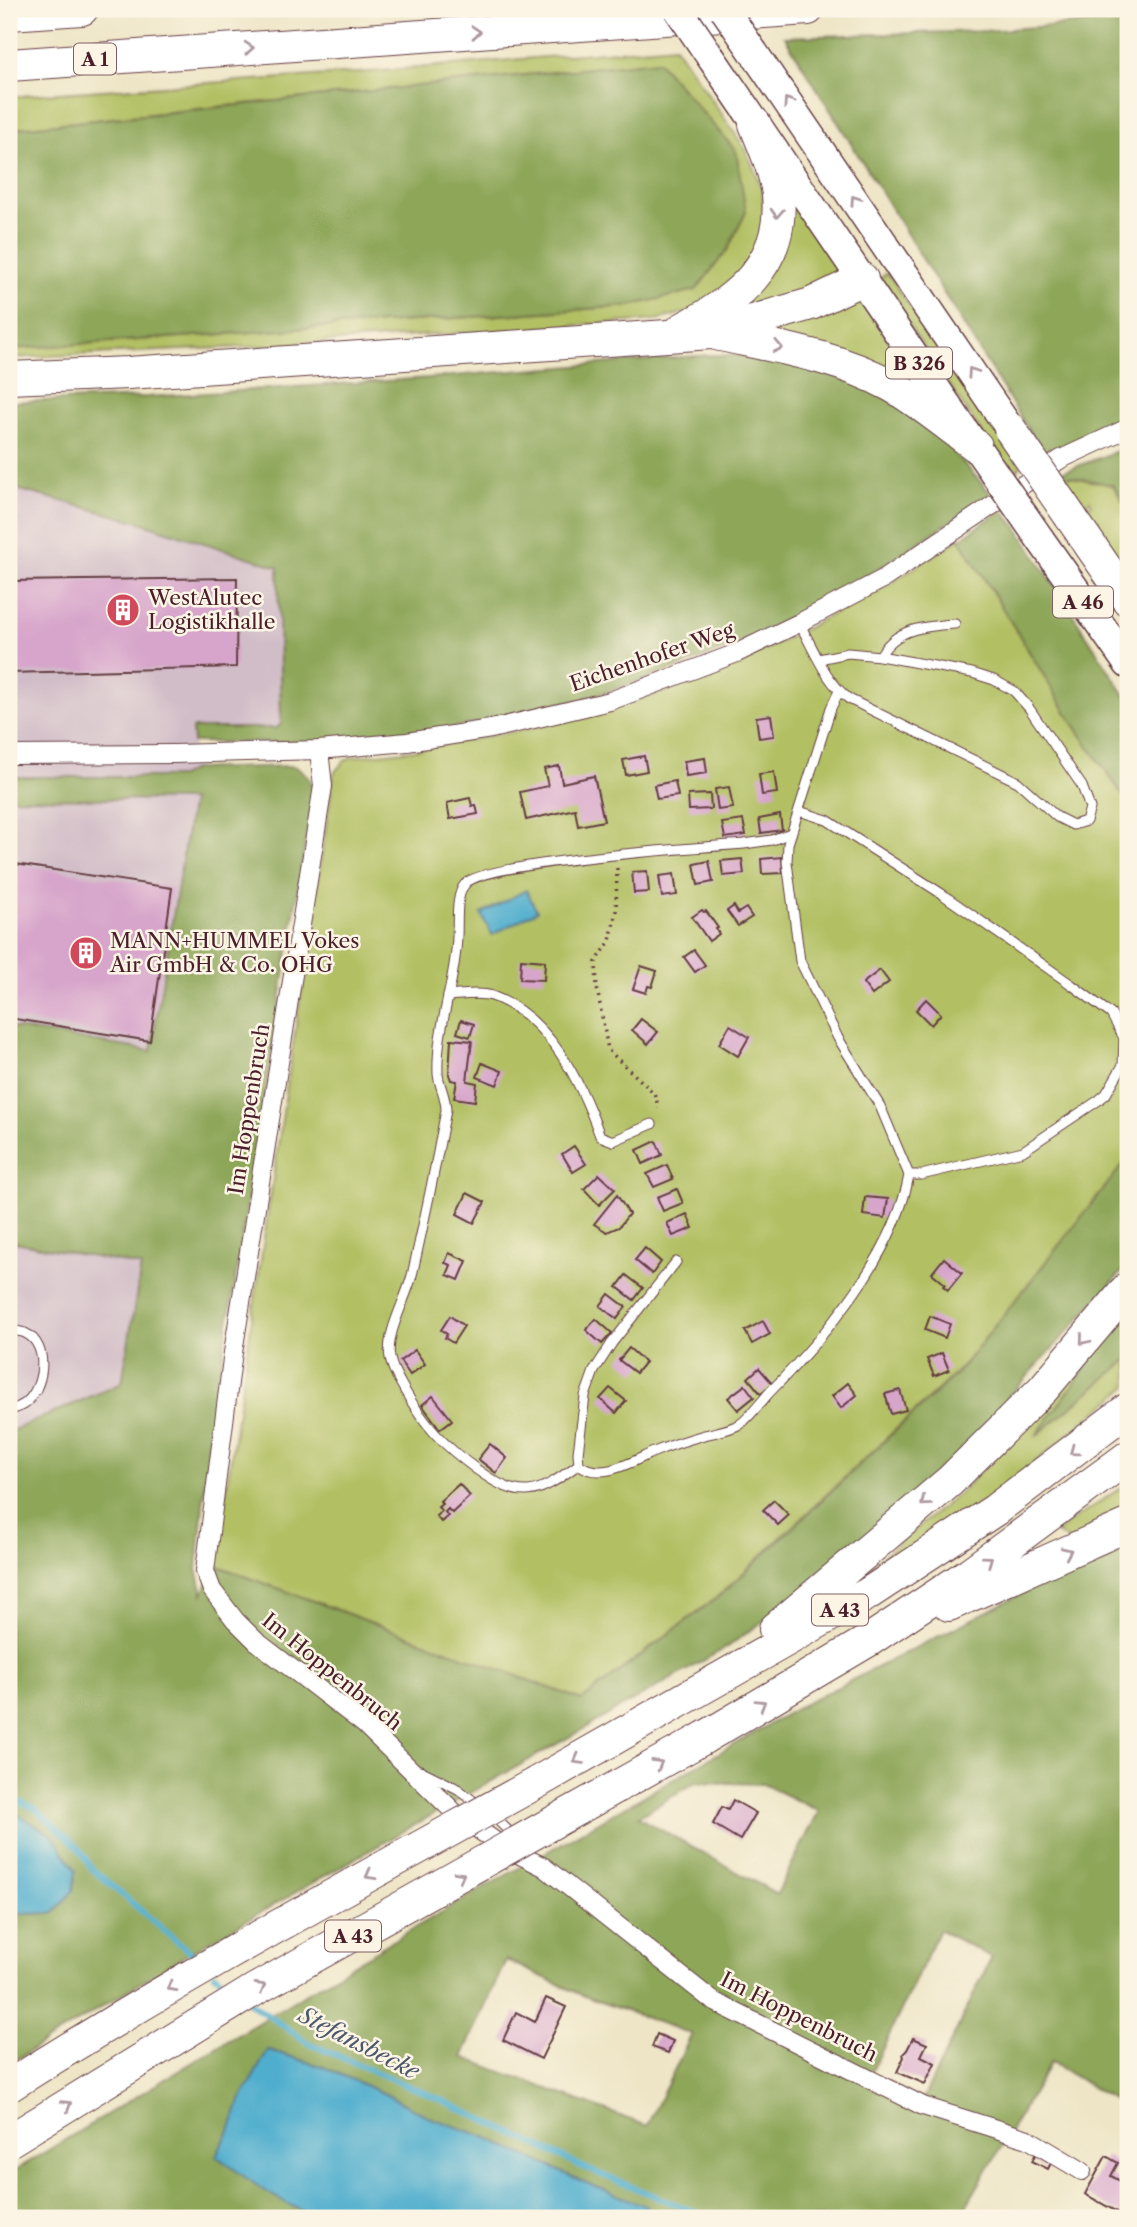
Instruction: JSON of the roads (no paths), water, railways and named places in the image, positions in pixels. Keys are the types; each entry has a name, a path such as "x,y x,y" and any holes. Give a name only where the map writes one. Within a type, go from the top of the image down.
{"highway":[{"path":"9,14 69,9"},
{"name":"A 1","path":"9,65 808,9"},
{"path":"9,83 181,53"},
{"path":"671,335 714,312 745,288 764,265 776,233 778,196 770,160 755,124"},
{"path":"9,378 128,373 711,333 811,304 862,279"},
{"path":"711,333 810,354 852,368 905,394 977,448"},
{"name":"A 46","path":"1010,429 1128,600"},
{"path":"1097,556 1128,581"},
{"path":"680,1702 795,1615 950,1480 1043,1389 1128,1288"},
{"name":"A 43","path":"9,2086 83,2039 239,1948 866,1595 995,1510 1128,1409"},
{"name":"A 43","path":"9,2141 256,1989 702,1739 871,1639 970,1573 1128,1457"},
{"path":"871,1639 1128,1525"}],"main road":[{"name":"B 326","path":"678,9 977,448"},
{"name":"B 326","path":"724,9 1010,429"},
{"path":"862,279 881,263 888,248"},
{"name":"A 46","path":"977,448 1128,664"}],"street":[{"name":"Eichenhofer Weg","path":"9,755 319,750 407,743 491,729 610,701 737,653 883,579 1061,459 1128,428"},
{"name":"Im Hoppenbruch","path":"319,750 323,786 232,1359 205,1571 212,1590 248,1634 364,1724 456,1813 502,1846 544,1867 713,2001 923,2106 1028,2138 1082,2172"}],"lane":[{"path":"799,623 819,659 839,691 863,708 1018,782 1056,817 1073,825 1086,821 1090,808 1082,786 1029,708 1014,691 994,680 972,673 880,656 848,653 819,659"},
{"path":"880,656 885,647 907,631 920,626 955,624"},
{"path":"676,1262 612,1343 594,1371 585,1396 578,1453 579,1464 585,1469 602,1471 620,1467 674,1443 742,1424 796,1366 853,1297 889,1239 909,1175 880,1106 838,1038 800,961 787,862 791,833 839,691"},
{"path":"799,811 827,820 995,931 1111,1014 1124,1038 1124,1065 1106,1094 1023,1151 921,1175 909,1175"},
{"path":"579,1464 543,1489 524,1493 508,1488 477,1469 437,1437 421,1419 391,1366 389,1340 413,1274 446,1110 446,1098 438,1076 443,1023 456,959 459,905 464,884 472,878 522,865 772,840 791,833"},
{"path":"449,996 491,996 523,1014 566,1061 600,1136 613,1142 652,1124"},
{"path":"9,1330 26,1333 39,1346 43,1366 38,1386 25,1404 9,1411"}],"water":[{"path":"526,890 537,911 492,935 481,914"},
{"path":"9,1809 52,1835 76,1870 73,1891 54,1913 9,1914"},
{"path":"268,2050 323,2067 431,2118 485,2137 579,2180 646,2206 642,2218 314,2218 266,2192 216,2156 232,2126 240,2101"}],"waterway":[{"name":"Stefansbecke","path":"9,1797 34,1808 79,1848 92,1869 199,1960"},
{"name":"Stefansbecke","path":"215,1974 236,1992"},
{"name":"Stefansbecke","path":"250,2003 310,2044 446,2102 587,2169 710,2218"}],"place":[{"name":"WestAlutec Logistikhalle","path":"123,610"},
{"name":"MANN+HUMMEL Vokes Air GmbH & Co. OHG","path":"86,953"}]}
